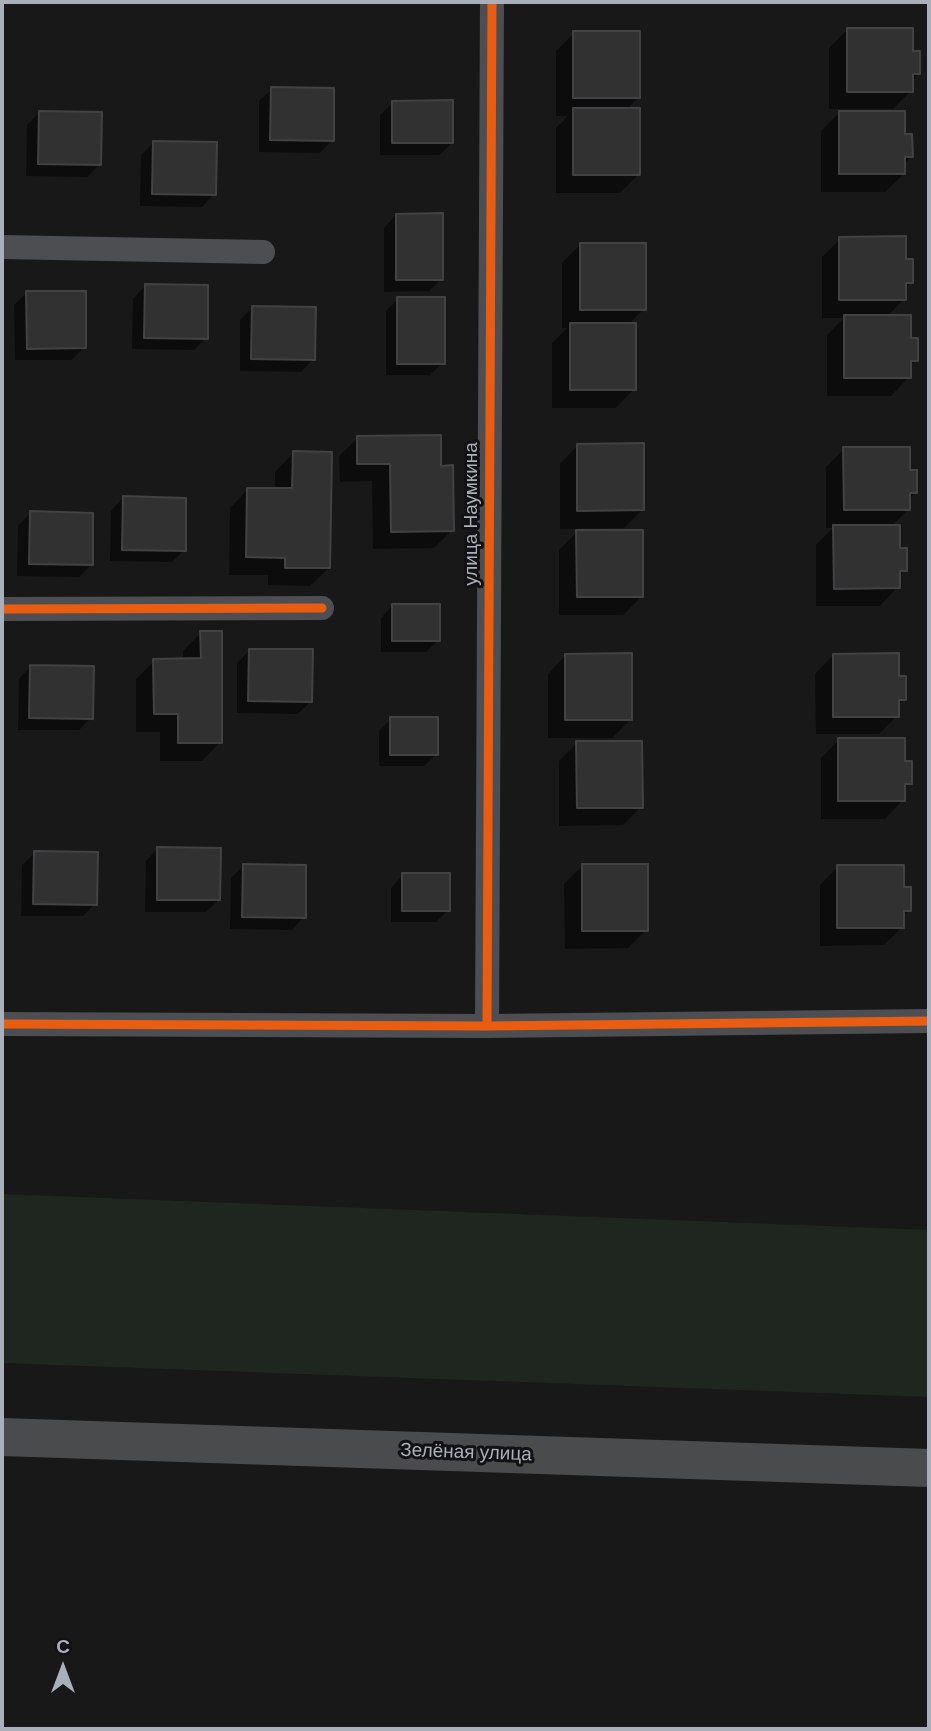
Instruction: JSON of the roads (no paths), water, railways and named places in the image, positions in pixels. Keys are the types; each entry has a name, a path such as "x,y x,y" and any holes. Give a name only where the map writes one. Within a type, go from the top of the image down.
{"main road":[{"name":"Зелёная улица","path":"2,1437 929,1468"}],"street":[{"name":"улица Наумкина","path":"488,1026 492,2"},
{"path":"2,247 263,252"},
{"path":"2,609 322,608"},
{"path":"2,1024 488,1026 929,1021"}]}
